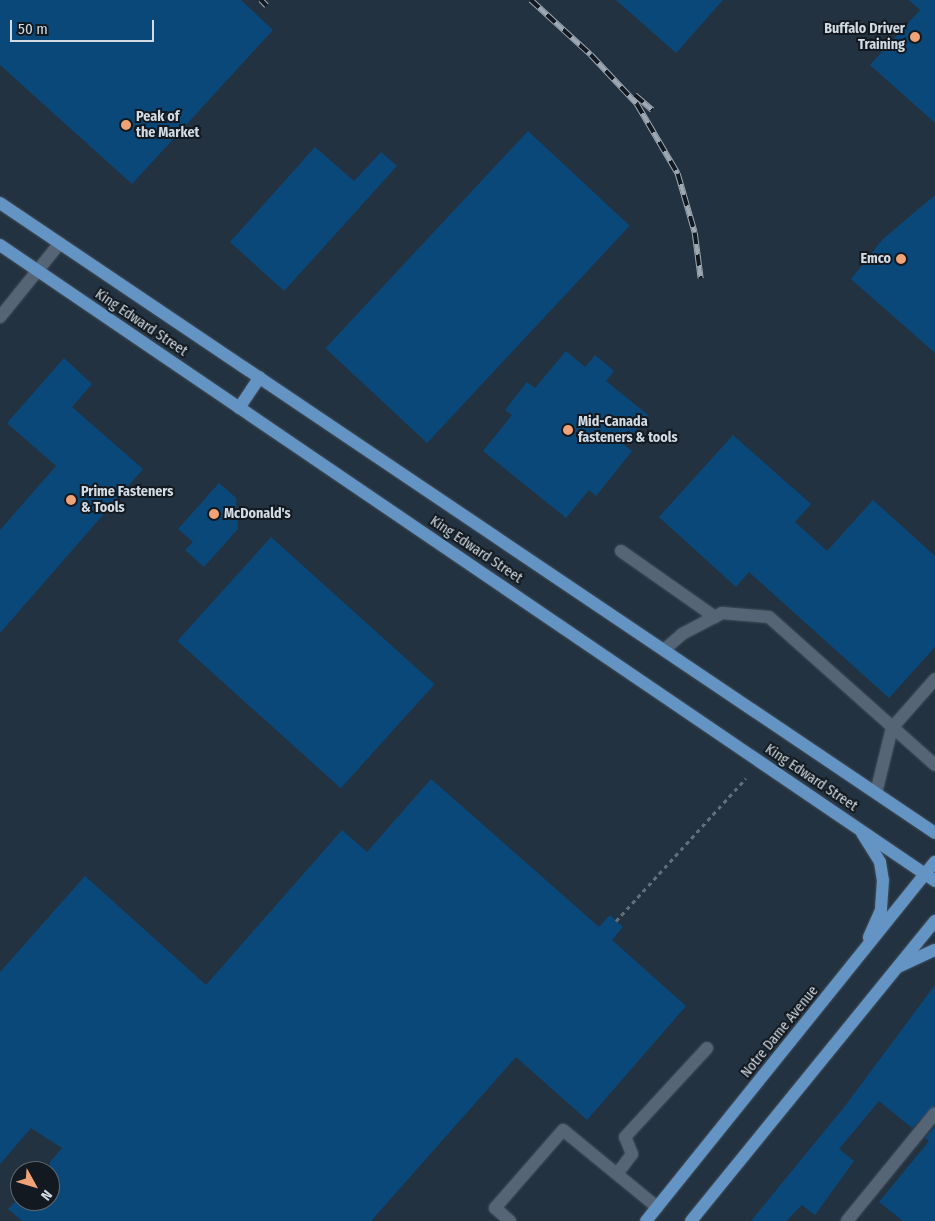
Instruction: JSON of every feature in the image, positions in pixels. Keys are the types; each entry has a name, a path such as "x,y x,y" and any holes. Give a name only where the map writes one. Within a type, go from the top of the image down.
{"main road":[{"name":"King Edward Street","path":"0,203 665,649 935,833"},
{"name":"King Edward Street","path":"0,245 930,877"},
{"path":"239,408 260,377"},
{"path":"859,829 880,862 883,880 881,910 861,956"},
{"name":"Notre Dame Avenue","path":"646,1221 861,956 930,877 935,862"},
{"path":"691,1221 935,921"},
{"path":"896,968 935,950"}],"street":[{"path":"0,318 60,244"},
{"path":"621,551 715,616"},
{"path":"665,649 682,634 722,613 769,618 935,765"},
{"path":"876,793 892,728 935,679"},
{"path":"617,1174 632,1154 625,1138 706,1048"},
{"path":"847,1221 935,1113"},
{"path":"510,1221 496,1208 563,1130 658,1207"}],"path":[{"path":"616,921 746,778"}],"building":[{"name":"Peak of the Market","path":"0,0 241,0 273,30 132,184 0,65"},
{"path":"616,0 723,0 676,53"},
{"name":"Buffalo Driver Training","path":"909,0 935,0 935,123 870,65 920,10"},
{"path":"528,131 630,226 427,443 325,348"},
{"path":"315,147 354,181 381,152 397,166 284,291 230,242"},
{"name":"Emco","path":"935,195 935,353 851,279 883,239"},
{"name":"Mid-Canada fasteners & tools","path":"566,351 585,367 595,355 614,371 606,381 648,415 624,445 632,451 596,496 589,490 566,518 483,451 512,415 505,410 527,382 535,388"},
{"name":"Prime Fasteners & Tools","path":"64,358 92,384 72,407 143,469 0,633 0,530 56,466 7,423"},
{"path":"733,435 811,504 795,522 827,551 873,500 935,556 935,647 889,698 749,572 736,587 659,517"},
{"name":"McDonald's","path":"219,483 236,498 238,529 204,567 185,550 193,542 178,529"},
{"path":"271,537 434,684 341,788 177,641"},
{"path":"431,779 599,927 610,915 623,927 612,940 686,1006 587,1120 516,1057 371,1221 22,1221 10,1211 60,1211 60,1161 51,1161 62,1148 31,1128 0,1164 0,972 85,876 206,985 342,830 367,852"},
{"path":"935,985 935,1105 912,1128 879,1101 839,1149 854,1161 815,1215 802,1205 786,1221 751,1221 845,1106"},
{"path":"935,1126 935,1221 903,1221 879,1202 929,1141 925,1138"}],"railway":[{"path":"261,0 267,6"},
{"path":"531,0 591,55 637,104 678,174 695,233 701,279"},
{"path":"635,95 652,110"}],"place":[{"name":"Buffalo Driver Training","path":"915,37"},
{"name":"Peak of the Market","path":"126,125"},
{"name":"Emco","path":"901,259"},
{"name":"Mid-Canada fasteners & tools","path":"568,430"},
{"name":"Prime Fasteners & Tools","path":"71,500"},
{"name":"McDonald's","path":"214,514"}]}
